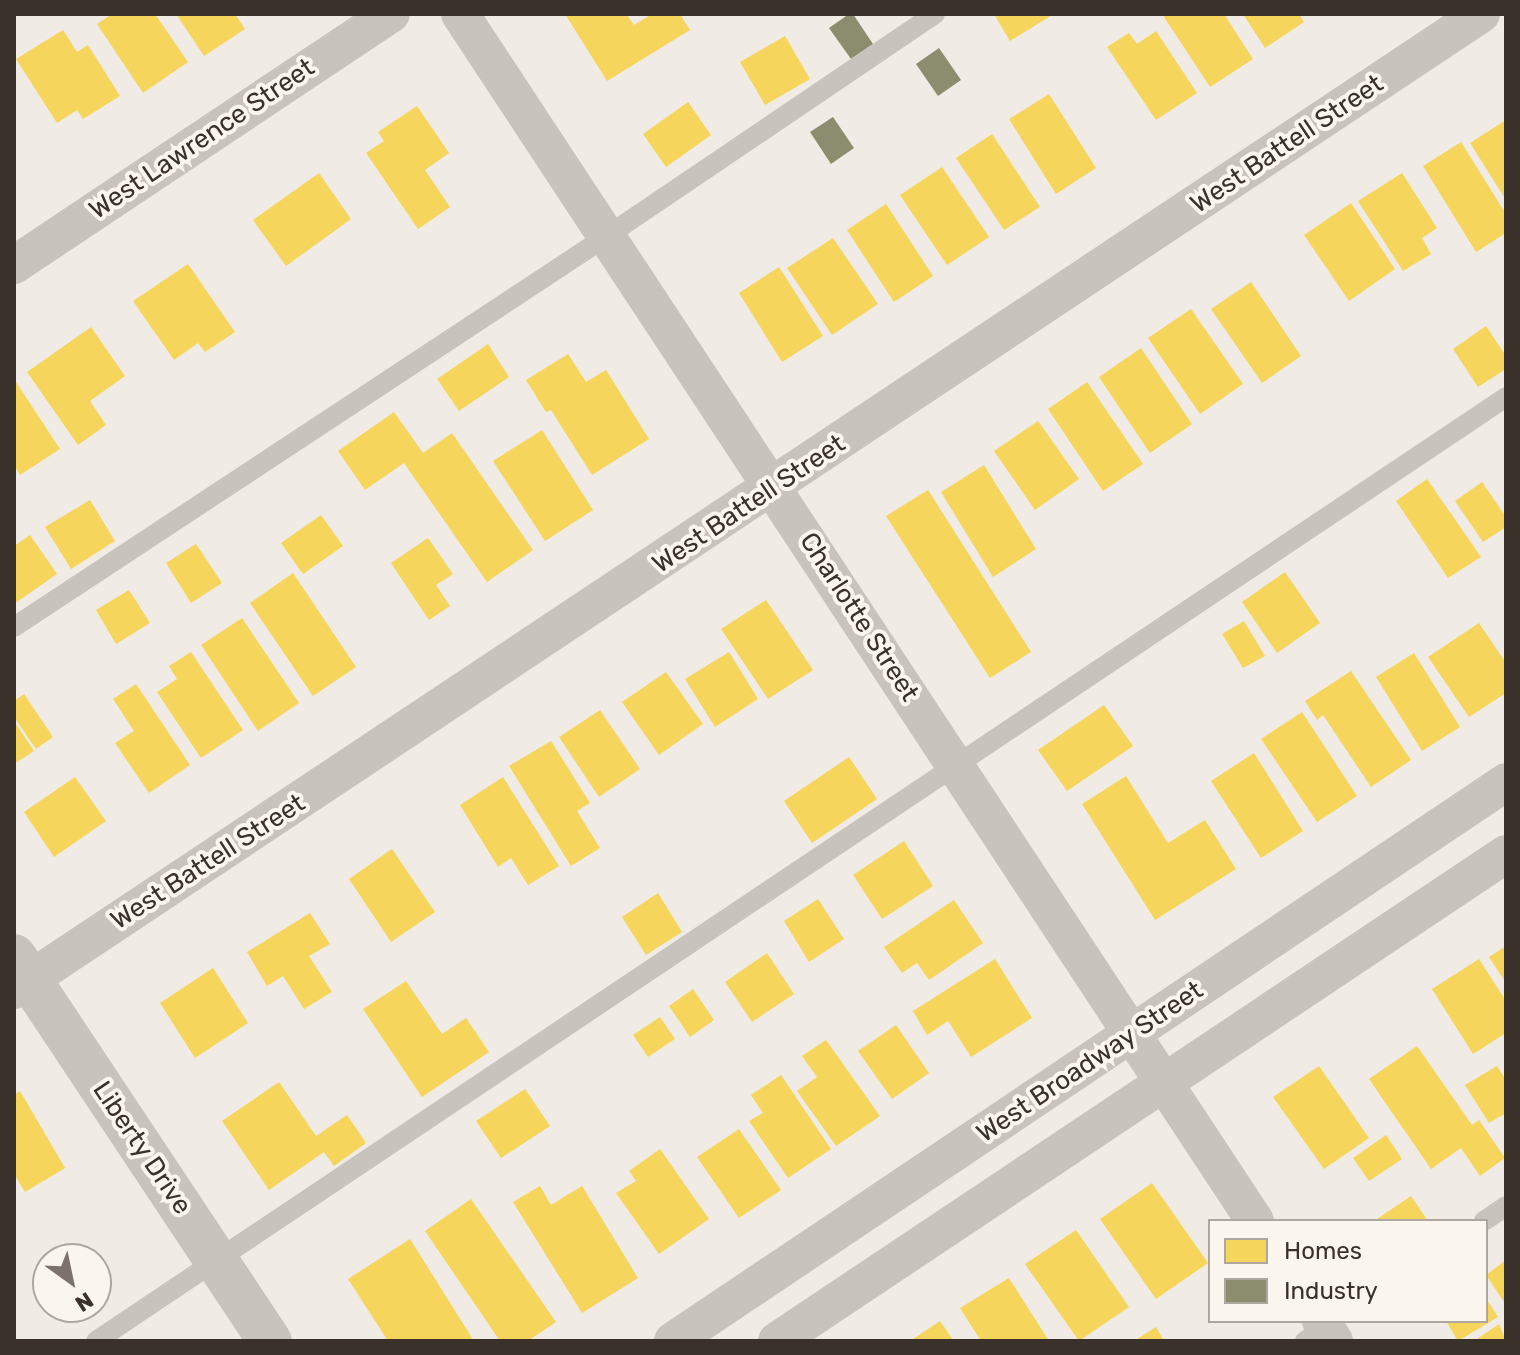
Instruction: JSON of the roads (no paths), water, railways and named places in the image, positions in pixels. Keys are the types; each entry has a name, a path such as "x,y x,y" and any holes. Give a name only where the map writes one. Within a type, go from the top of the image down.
{"street":[{"name":"West Lawrence Street","path":"14,265 391,14"},
{"name":"Charlotte Street","path":"460,14 1254,1219"},
{"name":"West Battell Street","path":"19,975 774,487 1481,14"},
{"name":"West Broadway Street","path":"673,1341 1506,782"},
{"path":"777,1341 1506,854"},
{"name":"Liberty Drive","path":"19,975 270,1341"}],"lane":[{"path":"14,627 607,236 935,14"},
{"path":"96,1341 958,767 1506,397"},
{"path":"1487,1219 1506,1206"}]}
